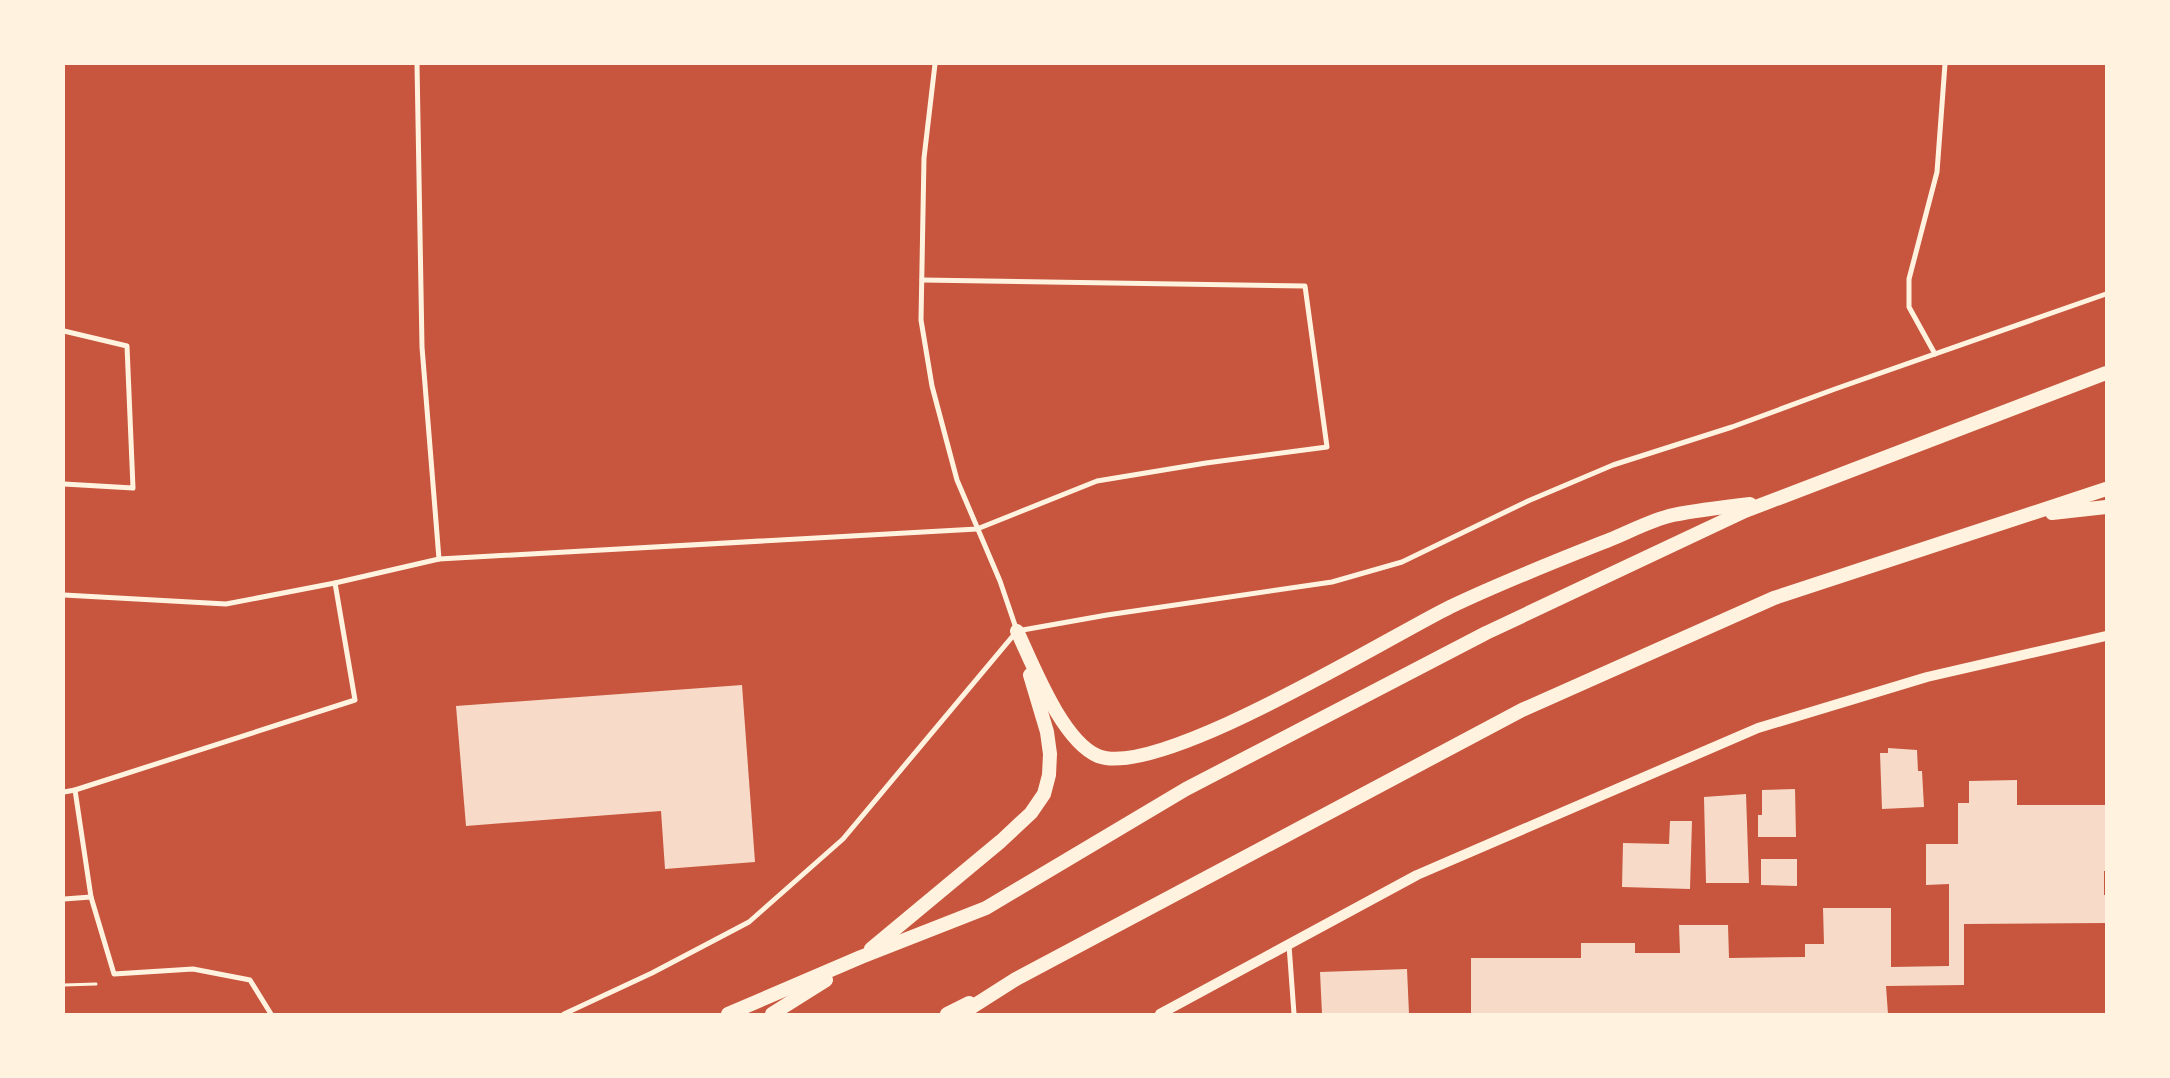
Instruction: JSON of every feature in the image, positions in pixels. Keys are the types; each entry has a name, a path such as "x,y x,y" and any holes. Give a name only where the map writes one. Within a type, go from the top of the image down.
{"highway":[{"path":"728,1014 861,957 986,908 1186,789 1486,633 1770,500 2106,373"},
{"path":"947,1014 1522,710 1774,598 2106,489"},
{"path":"1017,631 1052,706 1075,738 1098,756 1120,758 1156,751 1184,741 1271,703 1450,607 1562,558 1671,516 1770,500"},
{"path":"2026,516 2106,507"},
{"path":"772,1014 861,957 1001,841 1031,813 1044,794 1050,775 1047,732 1017,631"},
{"path":"961,1014 1016,979"}],"main road":[{"path":"1160,1014 1417,875 1758,728 1927,677 2106,636"}],"street":[{"path":"417,64 422,347 439,559"},
{"path":"935,64 924,158 921,320 932,386 957,480 1000,580 1017,631"},
{"path":"1935,354 1909,307 1909,279 1937,172 1946,64"},
{"path":"64,595 226,604 335,583 439,559 977,529 1098,481 1206,463 1327,447 1305,286 922,280"},
{"path":"564,1014 652,973 749,922 843,839 1017,631 1106,615 1332,582 1402,562 1528,501 1613,465 1732,427 2106,294"},
{"path":"64,331 127,346 133,488 64,484"},
{"path":"64,792 355,700 335,583"},
{"path":"75,790 91,897 114,974 193,969 250,980 271,1014"},
{"path":"64,899 91,897"},
{"path":"1289,944 1294,1014"}],"path":[{"path":"64,985 107,984 114,974"}],"building":[{"path":"742,685 755,862 665,869 661,811 466,826 456,706"},
{"path":"1888,748 1917,750 1918,771 1922,771 1924,807 1882,809 1880,753 1888,753"},
{"path":"2017,780 2017,805 2105,805 2106,871 2104,871 2104,895 2106,895 2106,923 1964,924 1964,985 1886,986 1888,1014 1471,1014 1471,958 1581,958 1581,943 1635,943 1635,953 1680,953 1679,925 1728,925 1729,958 1805,957 1805,944 1824,944 1823,908 1891,908 1891,967 1949,966 1949,884 1926,885 1926,844 1958,844 1958,803 1969,803 1969,781"},
{"path":"1795,789 1796,837 1758,837 1758,815 1762,815 1762,790"},
{"path":"1746,794 1749,883 1706,883 1704,797"},
{"path":"1670,821 1692,821 1690,889 1622,887 1623,843 1669,844"},
{"path":"1761,859 1797,859 1797,886 1761,885"},
{"path":"1407,969 1409,1014 1322,1014 1320,972"}]}
